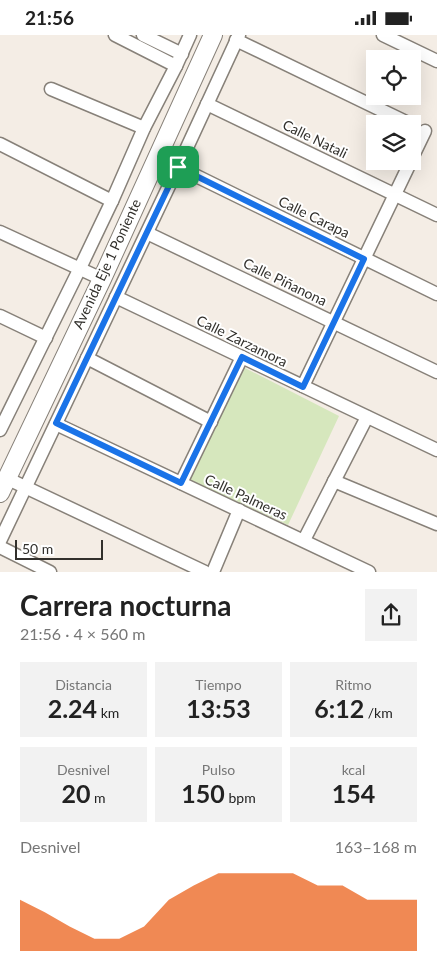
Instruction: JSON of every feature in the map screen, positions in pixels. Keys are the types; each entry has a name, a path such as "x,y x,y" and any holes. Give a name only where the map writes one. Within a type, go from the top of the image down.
{"main road":[{"name":"Avenida Eje 1 Poniente","path":"3,485 102,279 213,35"}],"street":[{"path":"115,35 179,60"},
{"path":"143,35 179,60"},
{"name":"Avenida Eje 1 Poniente","path":"0,430 4,408 46,338 112,201 144,128 190,35"},
{"path":"383,35 437,61"},
{"path":"238,38 393,115"},
{"name":"Avenida Eje 1 Poniente","path":"0,541 238,38"},
{"path":"51,89 144,128"},
{"name":"Calle Natali","path":"207,104 437,215"},
{"path":"421,129 437,137"},
{"path":"421,140 425,131"},
{"path":"0,144 112,201"},
{"name":"Calle Carapa","path":"178,167 437,294"},
{"path":"303,387 407,170"},
{"path":"0,232 102,279"},
{"name":"Calle Piñanona","path":"147,233 437,372"},
{"name":"Calle Zarzamora","path":"116,297 437,450"},
{"path":"0,316 46,338"},
{"path":"181,483 242,357"},
{"path":"87,358 211,423"},
{"path":"304,541 367,417"},
{"name":"Calle Palmeras","path":"56,423 369,572"},
{"path":"334,481 437,524"},
{"path":"3,485 25,486 205,572"},
{"path":"213,572 239,510"},
{"path":"0,547 50,572"}],"green space":[{"path":"243,367 339,416 288,525 188,479"}],"route":[{"path":"178,167 364,259 303,387 242,357 181,483 56,423 178,167"}]}
